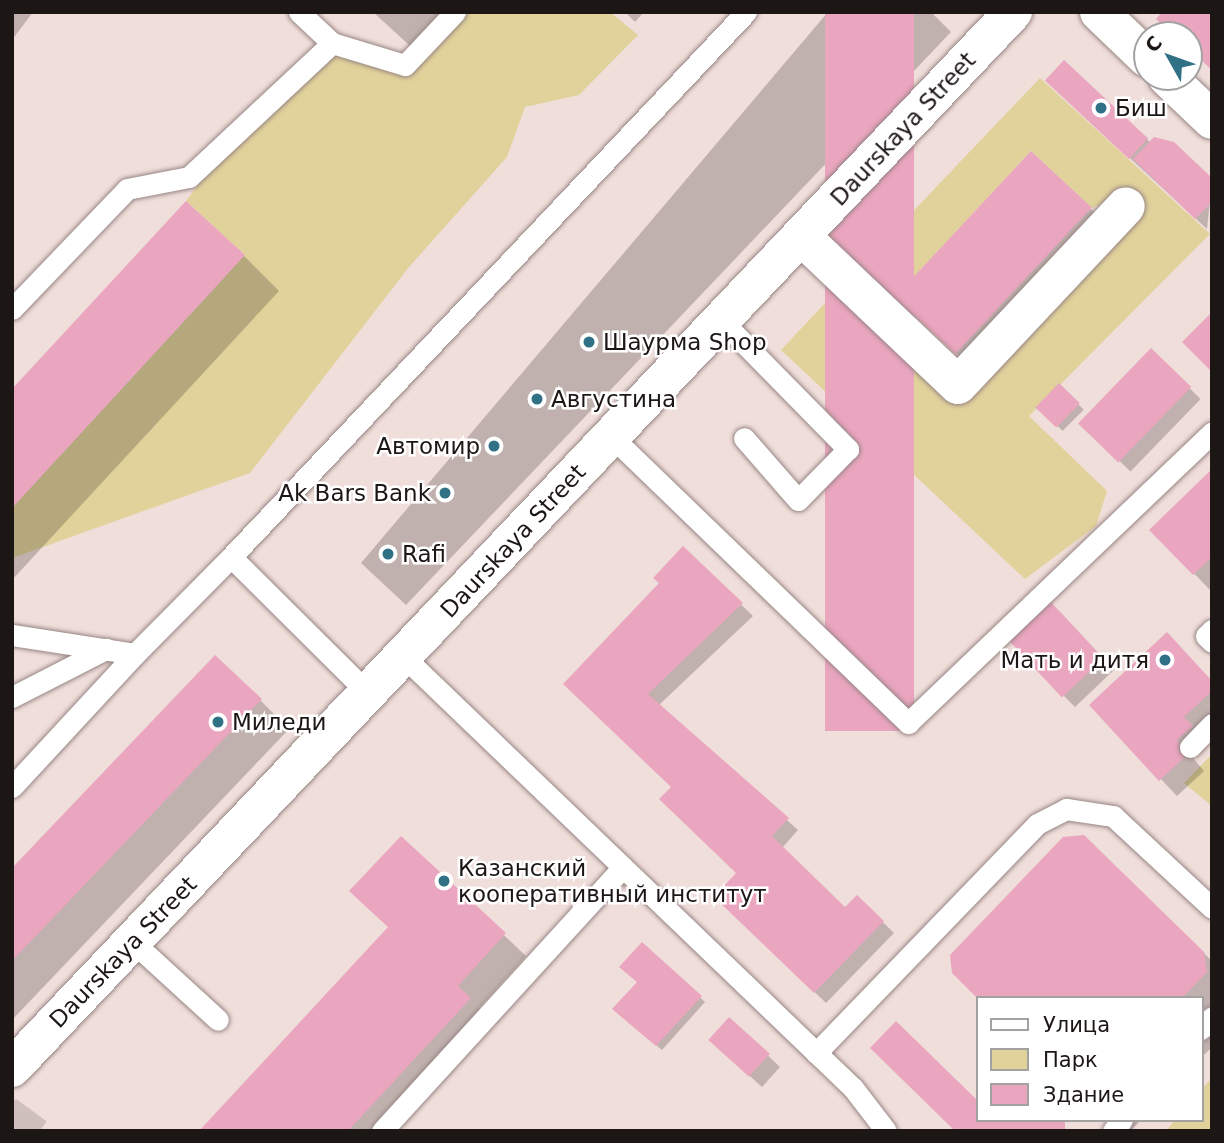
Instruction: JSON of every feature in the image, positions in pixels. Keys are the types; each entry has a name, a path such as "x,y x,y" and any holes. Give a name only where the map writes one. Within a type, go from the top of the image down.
{"street":[{"name":"Daurskaya Street","path":"12,1068 1013,12"},
{"path":"1099,12 1133,45"},
{"path":"1182,91 1212,120"},
{"path":"802,236 958,384 1126,206"}],"lane":[{"path":"299,12 332,43 405,65 454,12"},
{"path":"12,787 135,654 231,557 746,12"},
{"path":"12,309 127,189 189,177 332,43"},
{"path":"722,321 848,449 798,500 744,438"},
{"path":"612,437 908,723 1212,432"},
{"path":"231,557 369,694"},
{"path":"1212,630 1206,636 1212,642"},
{"path":"12,635 135,654"},
{"path":"12,697 106,649"},
{"path":"404,657 816,1053 886,1131"},
{"path":"1190,747 1212,724"},
{"path":"816,1053 1037,824 1066,809 1113,816 1212,908"},
{"path":"382,1131 623,867"},
{"path":"133,942 218,1020"}],"green space":[{"path":"466,12 610,12 638,35 579,95 525,107 507,157 409,267 250,473 12,558 12,508 245,255 186,201 206,174 336,54 406,74"},
{"path":"1040,78 1210,234 1029,416 1107,491 1096,526 1025,579 781,350 842,285 956,392 1127,193 1092,208 1031,151 895,297 861,266"},
{"path":"1212,754 1212,806 1184,783"},
{"path":"1212,1078 1212,1131 1166,1131 1173,1122 1203,1122 1203,1088"}],"building":[{"path":"825,12 914,12 914,731 825,731"},
{"path":"1162,12 1212,12 1212,70 1203,62 1203,21 1156,19"},
{"path":"1064,60 1148,138 1129,159 1045,80"},
{"path":"1154,137 1174,142 1212,178 1212,202 1195,219 1133,159"},
{"path":"1031,151 1092,208 955,354 895,297"},
{"path":"186,201 245,255 12,508 12,389"},
{"path":"1212,312 1212,372 1182,342"},
{"path":"1151,348 1191,387 1118,462 1078,424"},
{"path":"1059,383 1080,403 1056,428 1035,407"},
{"path":"1212,469 1212,557 1193,575 1149,530"},
{"path":"683,546 743,603 648,694 789,818 772,836 845,907 857,895 884,921 814,993 714,897 736,873 659,799 671,787 563,684 659,583 653,578"},
{"path":"1049,600 1104,659 1062,697 1007,639"},
{"path":"1167,632 1212,681 1212,691 1184,717 1193,726 1177,740 1189,753 1159,781 1089,705"},
{"path":"215,655 262,699 12,961 12,868"},
{"path":"1084,835 1204,952 1207,972 1184,996 976,997 952,973 950,955 1063,837"},
{"path":"401,836 506,933 458,986 471,998 348,1131 199,1131 388,927 349,891"},
{"path":"642,942 702,996 656,1046 612,1009 637,982 619,967"},
{"path":"729,1017 770,1054 749,1077 708,1040"},
{"path":"896,1021 976,1099 976,1122 1065,1122 1065,1131 955,1131 870,1048"}],"tunnel":[{"path":"16,1131 31,1110"}],"place":[{"name":"Биш","path":"1101,108"},
{"name":"Шаурма Shop","path":"589,342"},
{"name":"Августина","path":"537,399"},
{"name":"Автомир","path":"494,446"},
{"name":"Ak Bars Bank","path":"445,493"},
{"name":"Rafi","path":"388,554"},
{"name":"Мать и дитя","path":"1165,660"},
{"name":"Миледи","path":"218,722"},
{"name":"Казанский кооперативный институт","path":"444,881"}]}
